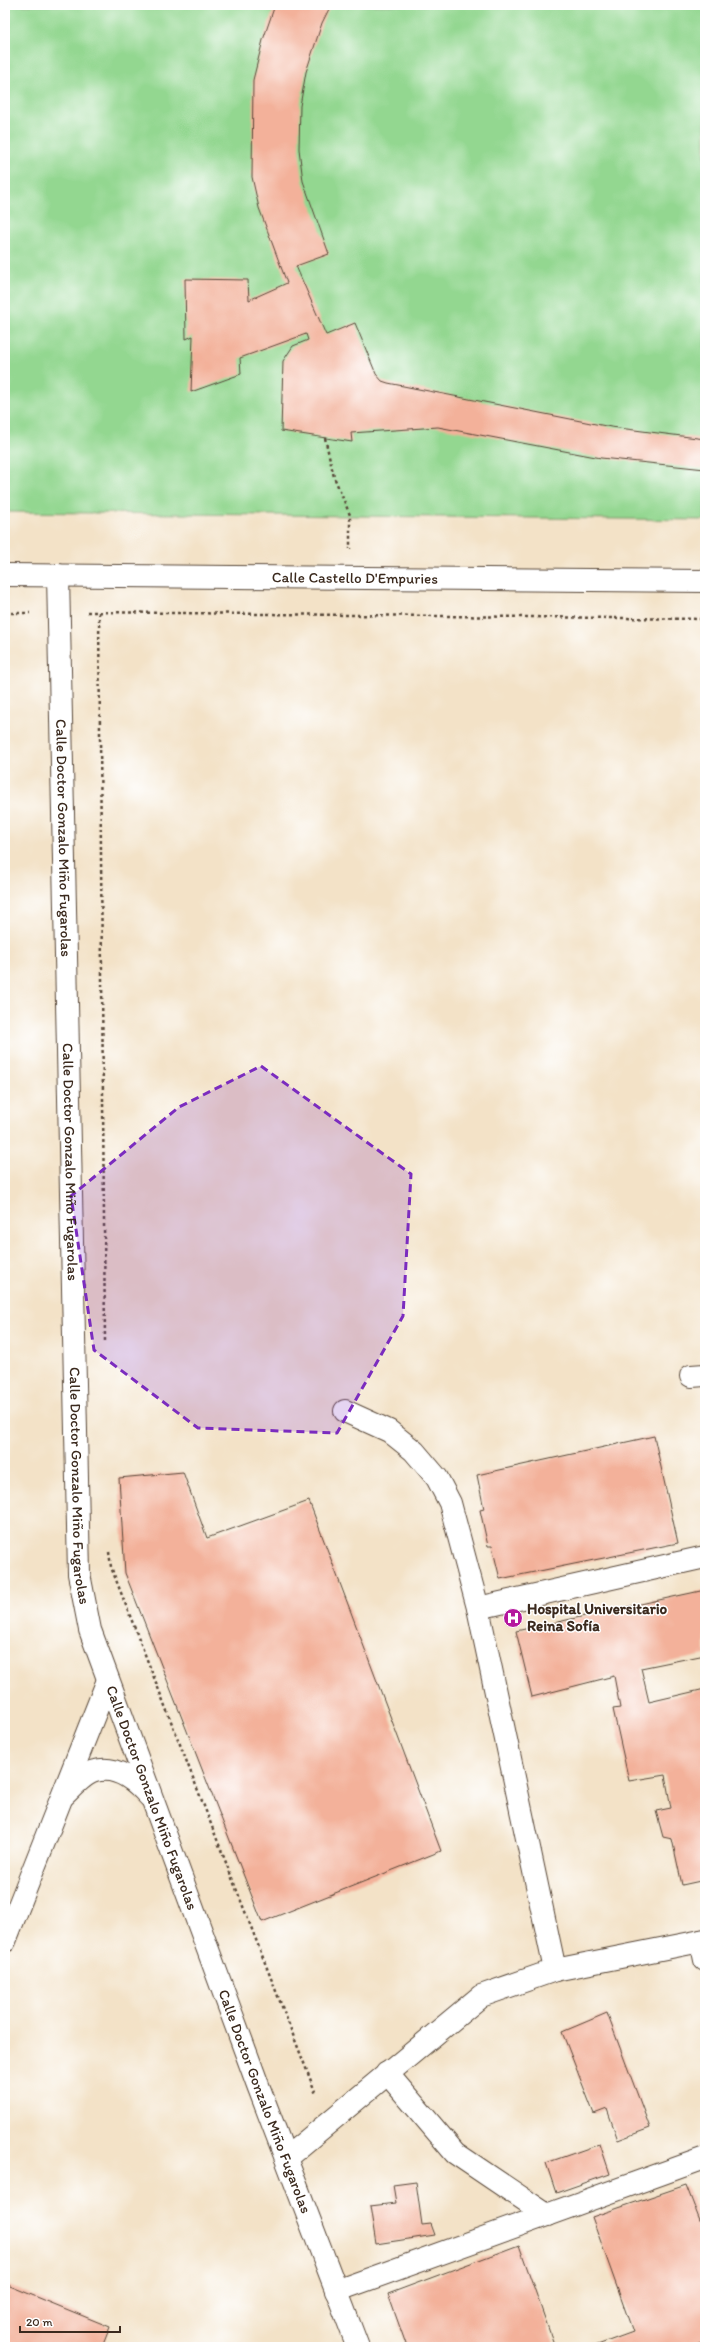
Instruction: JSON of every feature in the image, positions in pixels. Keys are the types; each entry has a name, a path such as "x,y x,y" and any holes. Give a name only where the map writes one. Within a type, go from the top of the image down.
{"street":[{"name":"Calle Castello D'Empuries","path":"5,574 705,581"},
{"name":"Calle Doctor Gonzalo Miño Fugarolas","path":"58,575 79,1574 90,1630 108,1680 358,2347"},
{"path":"345,1411 389,1431 414,1451 437,1478 450,1503 478,1608 555,1970"},
{"path":"478,1608 705,1556"},
{"path":"5,1941 108,1680"},
{"path":"61,1799 78,1782 94,1771 109,1771 125,1775 140,1786 152,1799"},
{"path":"286,2158 480,1996 555,1970 704,1947"},
{"path":"387,2073 454,2153 547,2215"},
{"path":"336,2291 705,2158"}],"path":[{"path":"325,438 334,477 350,515 350,577"},
{"path":"99,612 105,1347"},
{"path":"5,613 99,612 705,619"},
{"path":"108,1544 111,1567 327,2123"}],"highlighted area":[{"path":"261,1066 411,1174 403,1316 337,1433 198,1428 94,1350 71,1196 179,1107"}],"green space":[{"path":"5,5 705,5 705,520 5,512"}],"building":[{"path":"275,5 331,5 322,23 306,72 300,106 299,149 303,181 329,254 296,266 326,335 355,323 376,374 382,381 388,383 611,427 705,439 705,469 601,458 438,427 351,433 352,442 281,431 283,361 293,346 308,340 306,334 240,358 241,374 191,392 193,336 186,339 185,279 248,280 249,300 287,283 259,208 252,177 253,80 263,40"},
{"path":"654,1436 678,1543 500,1579 492,1546 488,1546 480,1510 484,1509 477,1475"},
{"path":"183,1472 207,1538 309,1501 441,1851 262,1922 125,1573 119,1478"},
{"path":"705,1590 705,1655 641,1668 649,1702 705,1689 705,1880 682,1885 672,1839 663,1837 656,1811 671,1808 665,1775 629,1781 613,1709 620,1708 614,1676 532,1697 516,1631"},
{"path":"607,2013 650,2128 618,2140 607,2109 594,2114 562,2032"},
{"path":"600,2144 610,2174 556,2193 546,2163"},
{"path":"416,2182 422,2225 431,2224 435,2235 376,2244 370,2206 396,2203 393,2185"},
{"path":"686,2185 705,2234 705,2341 687,2347 592,2347 633,2332 592,2217"},
{"path":"519,2245 555,2347 407,2347 388,2294"},
{"path":"5,2284 110,2327 102,2347 5,2347"}],"place":[{"name":"Hospital Universitario Reina Sofía","path":"513,1618"}]}
